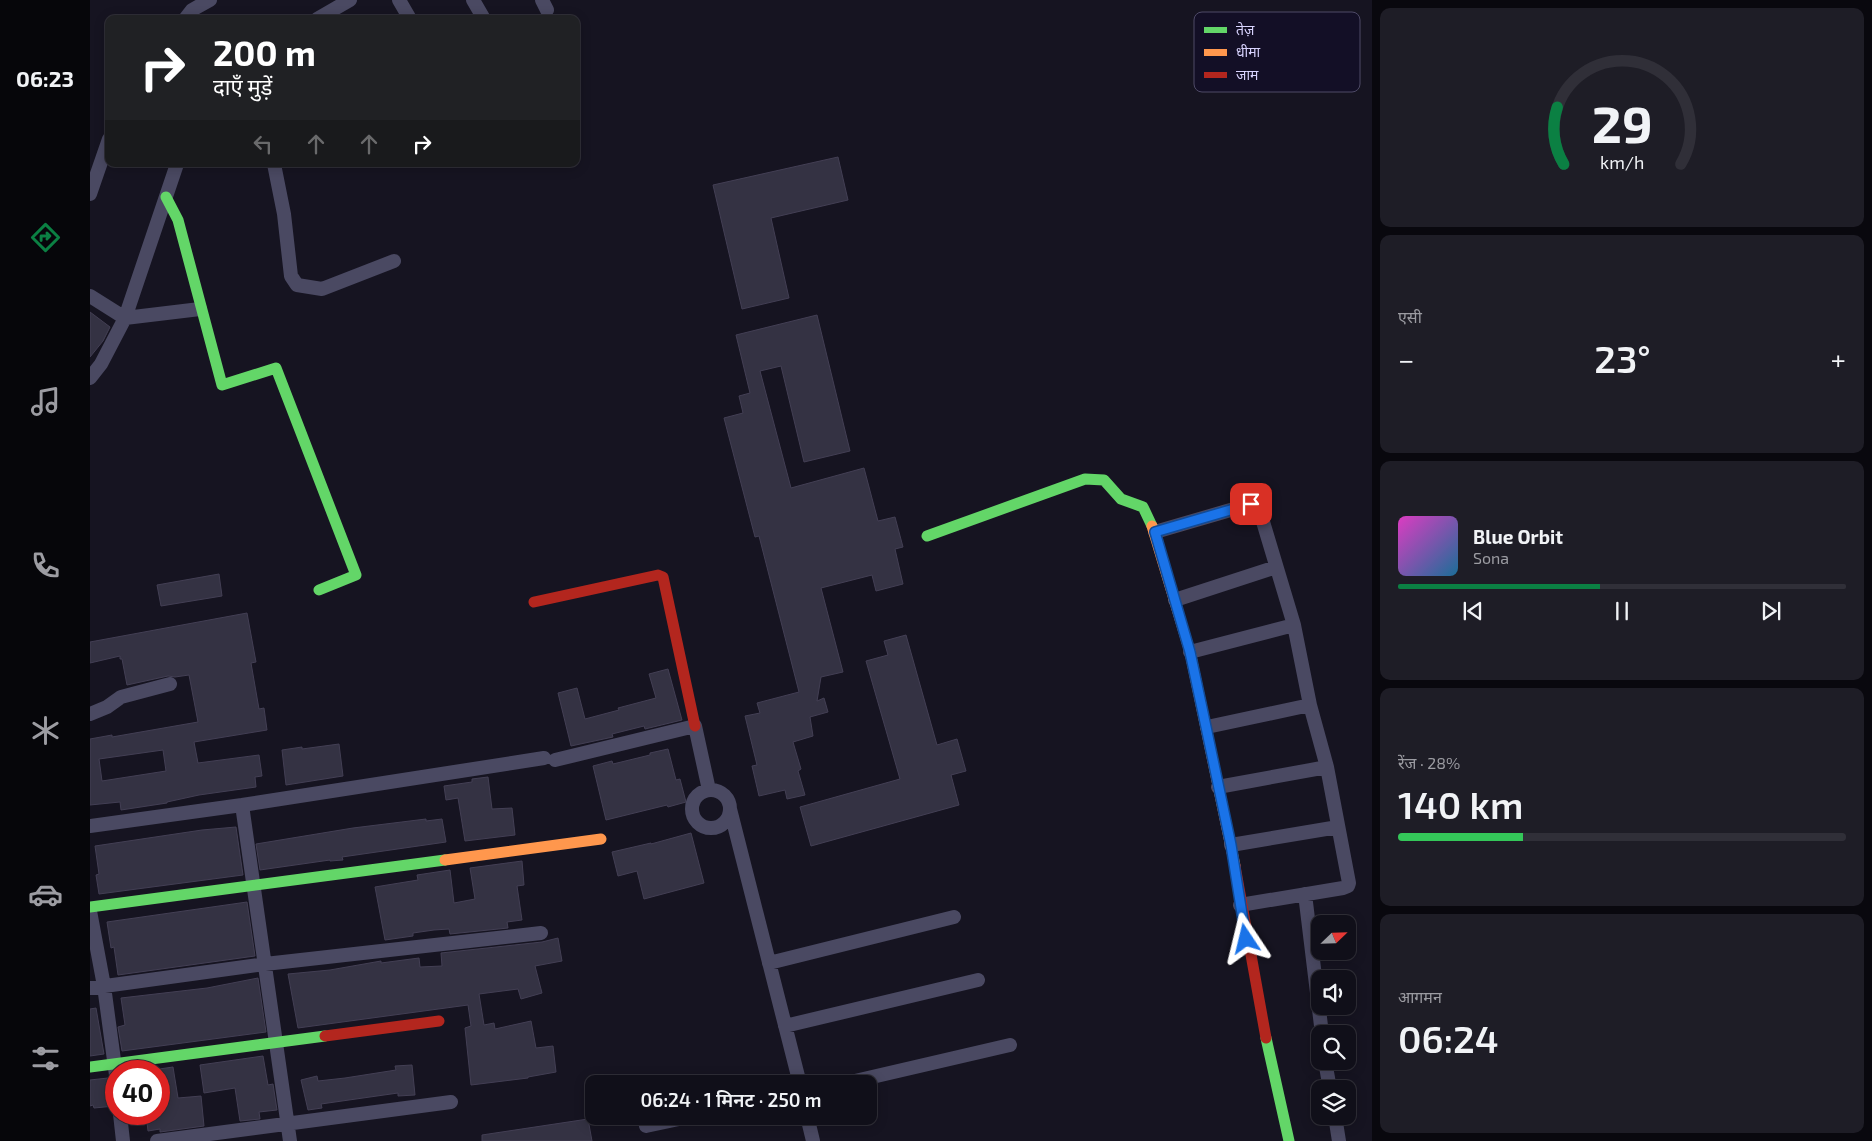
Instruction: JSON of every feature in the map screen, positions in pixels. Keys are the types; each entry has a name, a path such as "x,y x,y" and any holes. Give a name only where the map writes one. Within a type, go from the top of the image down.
{"street":[{"path":"190,12 210,0"},
{"path":"335,14 350,0"},
{"path":"399,0 408,15"},
{"path":"474,0 482,15"},
{"path":"90,194 105,151"},
{"path":"90,378 101,364 125,318 176,167"},
{"path":"275,167 284,214 291,276 297,285 322,289 394,261"},
{"path":"166,197 178,220 193,274 200,309 222,385 276,368 356,575 320,590"},
{"path":"90,296 125,318 200,309"},
{"path":"927,536 1085,479 1104,480 1121,499 1143,507 1155,532 1190,652 1231,845 1259,1008 1289,1141"},
{"path":"1155,532 1251,504 1258,505 1294,625 1310,705 1327,767 1349,883 1348,886 1240,905"},
{"path":"1175,600 1276,567"},
{"path":"534,602 658,575 664,577 709,790"},
{"path":"1190,652 1294,625"},
{"path":"90,714 107,707 121,697 170,684"},
{"path":"1207,727 1310,705"},
{"path":"90,826 550,759 695,726"},
{"path":"1218,787 1327,767"},
{"path":"730,809 726,821 722,825 709,828 698,822 693,812 695,800 703,792 709,790 721,793 726,797 730,809 798,1075"},
{"path":"242,805 290,1141"},
{"path":"1231,845 1338,826"},
{"path":"90,907 601,839"},
{"path":"1305,894 1321,1025"},
{"path":"90,911 104,986 115,1060"},
{"path":"768,963 954,918"},
{"path":"90,988 265,964 540,933"},
{"path":"785,1026 978,980"},
{"path":"169,1060 275,1042 439,1021"},
{"path":"877,1076 1010,1045"},
{"path":"90,1067 105,1068"},
{"path":"156,1141 451,1102"},
{"path":"121,1125 123,1141"},
{"path":"646,1126 651,1125"},
{"path":"809,1125 813,1141"},
{"path":"1336,1125 1339,1141"}],"building":[{"path":"838,157 848,200 771,218 789,298 742,309 713,185"},
{"path":"90,312 110,327 103,341 90,357"},
{"path":"817,315 850,451 804,462 781,366 760,371 791,488 864,468 878,521 895,517 903,547 895,549 903,584 876,591 872,575 821,588 843,672 821,677 817,701 824,698 828,712 810,717 813,736 793,742 801,769 798,771 805,795 787,799 785,790 759,796 752,766 757,765 745,716 760,713 757,703 799,692 759,536 755,537 724,418 743,413 739,396 750,393 736,335"},
{"path":"219,574 222,596 161,606 157,585"},
{"path":"247,613 256,662 251,663 259,709 264,708 267,730 194,742 198,763 259,755 262,776 255,777 256,787 199,795 167,803 121,810 120,802 90,805 90,739 198,722 189,675 168,676 127,685 120,656 90,663 90,642","holes":["163,750 166,771 102,781 99,759"]},
{"path":"906,635 937,745 957,739 966,771 951,775 959,805 811,846 800,807 900,779 866,661 888,655 884,641"},
{"path":"668,669 682,720 645,729 644,726 612,734 613,737 571,746 558,693 577,688 585,719 656,698 649,674"},
{"path":"339,744 343,776 286,785 282,750"},
{"path":"668,749 676,780 680,779 686,802 606,820 593,766 612,761 613,764"},
{"path":"488,777 492,809 512,808 515,835 465,841 458,798 446,800 444,786 472,782 472,779"},
{"path":"426,819 426,821 442,819 446,842 342,857 343,860 330,860 260,870 256,844 353,828"},
{"path":"236,827 243,875 99,894 96,875 99,874 95,846 202,830"},
{"path":"691,833 704,883 644,899 637,871 618,876 612,852"},
{"path":"522,861 524,885 517,886 522,920 507,922 508,928 450,934 449,929 434,930 413,933 413,936 385,940 375,887 418,880 417,875 450,870 454,903 475,899 470,868"},
{"path":"247,902 255,956 118,975 114,947 111,948 107,922"},
{"path":"558,938 562,961 535,966 542,993 521,999 518,989 479,994 484,1025 494,1023 495,1029 531,1021 536,1048 553,1046 556,1072 528,1078 471,1085 465,1028 471,1026 468,1005 298,1028 288,974 330,970 381,961 381,963 419,958 420,967 442,966 441,953 542,942"},
{"path":"258,978 266,1032 122,1051 118,1027 125,1025 121,998 207,988"},
{"path":"96,1008 104,1054 90,1056 90,1009"},
{"path":"263,1056 268,1085 273,1084 277,1110 259,1112 260,1119 240,1121 235,1088 204,1093 200,1065"},
{"path":"412,1065 415,1095 398,1096 398,1093 321,1104 322,1108 308,1110 301,1080 317,1076 318,1081 345,1078 396,1070 395,1066"},
{"path":"170,1067 173,1067 178,1098 201,1096 204,1126 160,1132 160,1129 148,1131 147,1125 170,1125"},
{"path":"105,1078 105,1107 94,1108 93,1105 90,1106 90,1080"},
{"path":"585,1119 585,1125 589,1125 592,1141 482,1141 482,1135"}],"traffic: fast":[{"path":"166,197 178,220 222,385 276,368 356,575 319,590"},
{"path":"927,536 1085,479 1104,480 1121,499 1143,507 1152,526"},
{"path":"90,907 445,860"},
{"path":"90,1067 325,1036"},
{"path":"1266,1038 1289,1141"}],"traffic: slow":[{"path":"1152,526 1190,652 1235,866"},
{"path":"445,860 601,839"}],"traffic: jam":[{"path":"534,602 658,575 663,577 695,726"},
{"path":"1235,866 1266,1038"},
{"path":"325,1036 439,1021"}],"route":[{"path":"1246,939 1231,845 1190,652 1155,532 1251,504"}]}
